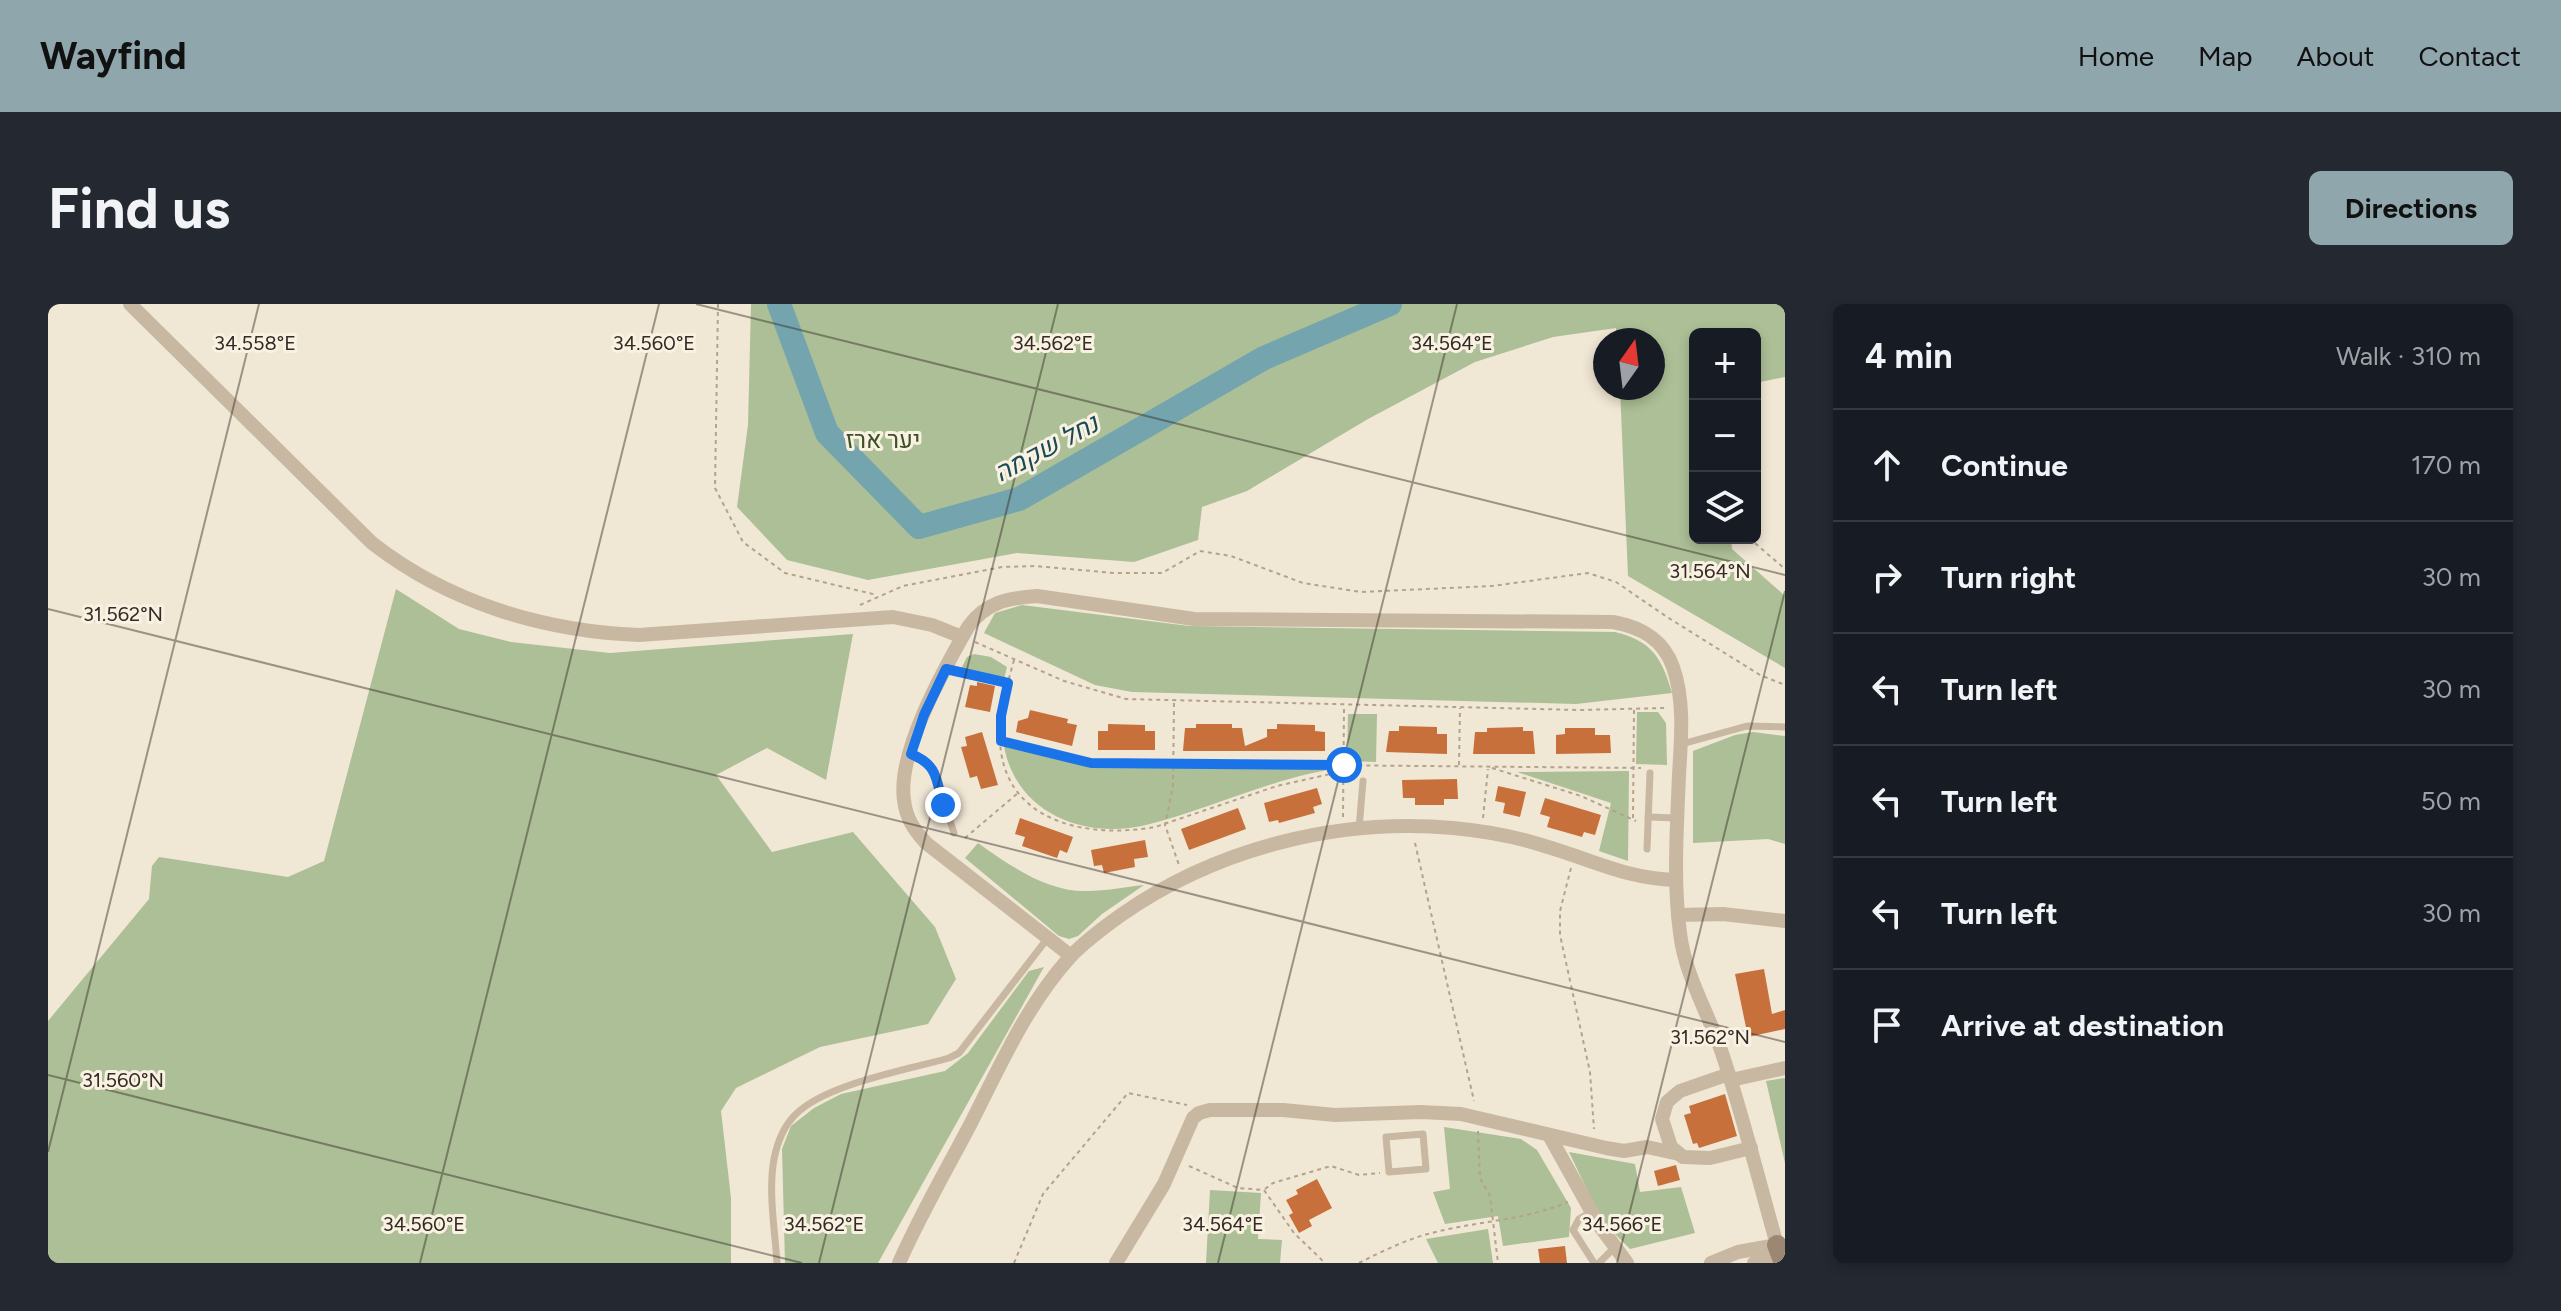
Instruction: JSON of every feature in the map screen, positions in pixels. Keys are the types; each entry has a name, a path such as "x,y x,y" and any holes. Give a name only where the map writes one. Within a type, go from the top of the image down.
{"street":[{"path":"130,304 372,543 415,572 480,604 538,623 600,633 639,635 893,617 932,625 962,637"},
{"path":"1071,956 940,855 914,829 908,816 903,790 924,715 962,637 977,615 986,608 1014,597 1037,596 1194,619 1613,622 1631,626 1657,640 1672,664 1680,708 1676,880 1685,958 1730,1077 1781,1255"},
{"path":"899,1263 1020,1027 1051,981 1071,956 1105,927 1135,906 1201,869 1273,845 1343,830 1412,826 1482,831 1545,846 1632,876 1676,880"},
{"path":"1678,915 1723,914 1785,921"},
{"path":"1637,1149 1662,1119 1667,1102 1680,1091 1730,1077 1785,1068"},
{"path":"1116,1263 1157,1196 1193,1118 1210,1110 1283,1110 1335,1115 1421,1112 1478,1118 1624,1151 1659,1149 1693,1158 1710,1158 1751,1148"},
{"path":"1662,1119 1671,1147 1679,1154"},
{"path":"1549,1135 1591,1212 1627,1263"},
{"path":"1711,1263 1738,1252 1781,1255"},
{"path":"1754,1263 1781,1255"}],"lane":[{"path":"1680,745 1747,726 1785,727"},
{"path":"911,754 933,769 954,833"},
{"path":"1647,849 1649,771"},
{"path":"1359,829 1363,781"},
{"path":"1648,817 1678,818"},
{"path":"777,1263 774,1158 787,1125 796,1113 857,1083 959,1053 1047,939"},
{"path":"1421,1112 1423,1134 1426,1169 1389,1172 1386,1137 1423,1134"},
{"path":"1591,1212 1579,1219 1573,1230 1596,1263 1614,1248"}],"path":[{"path":"718,304 715,488 743,542 785,573 878,596"},
{"path":"1756,544 1785,569"},
{"path":"857,607 903,586 1002,567 1162,573 1200,551 1231,556 1303,583 1361,592 1492,586 1588,573 1616,582 1760,675 1785,685"},
{"path":"962,637 1064,681 1126,699 1579,710 1680,708"},
{"path":"1014,659 1001,716 1004,765 1019,792 1046,816 1098,832 1138,830 1277,786 1344,771"},
{"path":"946,669 1008,683"},
{"path":"1174,702 1172,794 1165,823 1183,878"},
{"path":"1343,830 1344,705"},
{"path":"1633,819 1634,707"},
{"path":"1459,766 1460,708"},
{"path":"1001,741 1083,762 1633,768 1649,771"},
{"path":"1488,767 1551,785 1648,827"},
{"path":"1482,831 1488,767"},
{"path":"965,838 1019,792"},
{"path":"1412,826 1478,1118 1480,1178 1490,1196 1498,1263"},
{"path":"1576,856 1563,893 1560,935 1590,1072 1595,1146"},
{"path":"1014,1263 1043,1194 1128,1093 1210,1110"},
{"path":"1175,1160 1238,1188 1264,1190 1273,1183 1331,1166 1359,1175 1389,1172"},
{"path":"1264,1190 1294,1233 1325,1263"},
{"path":"1359,1263 1429,1234 1553,1208 1582,1196"}],"green space":[{"name":"יער ארז","path":"751,304 1785,304 1785,377 1761,382 1761,328 1689,328 1689,544 1732,544 1732,549 1785,596 1785,668 1628,576 1621,400 1665,400 1665,328 1593,328 1593,331 1553,337 1475,362 1368,419 1247,491 1202,507 1198,540 1134,562 1017,553 868,580 787,560 737,507 748,425"},
{"path":"396,589 459,629 511,642 610,653 853,634 826,780 767,748 716,775 772,852 853,832 935,927 956,979 928,1024 820,1047 736,1088 721,1111 731,1198 731,1263 48,1263 48,1021 149,899 152,866 159,857 288,877 324,861"},
{"path":"1022,605 1189,626 1615,632 1638,640 1654,653 1672,693 1576,704 1132,692 1095,685 984,633 995,613"},
{"path":"974,654 991,657 1007,667 1004,679 961,669 967,657"},
{"path":"1637,712 1658,712 1666,723 1667,765 1636,764"},
{"path":"1348,714 1377,714 1376,762 1347,761"},
{"path":"1753,732 1785,736 1785,844 1768,839 1693,843 1693,751 1735,735"},
{"path":"1004,746 1093,766 1341,768 1291,778 1146,825 1123,829 1099,828 1056,816 1038,804 1023,789 1011,769"},
{"path":"1629,771 1628,861 1599,851 1611,803 1517,772"},
{"path":"978,843 1016,868 1057,887 1087,891 1144,885 1102,914 1078,936 1069,939 1059,936 965,858"},
{"path":"1044,967 878,1263 785,1263 782,1149 791,1126 814,1108 841,1094 945,1071 968,1053 1029,971"},
{"path":"1785,1078 1785,1163 1766,1081"},
{"path":"1444,1127 1521,1139 1537,1150 1571,1208 1569,1237 1503,1246 1498,1216 1445,1224 1433,1192 1450,1189"},
{"path":"1569,1152 1635,1164 1640,1192 1681,1187 1695,1233 1630,1249 1602,1221"},
{"path":"1210,1190 1261,1193 1258,1239 1282,1240 1280,1263 1206,1263"},
{"path":"1488,1229 1493,1263 1438,1263 1426,1239"}],"building":[{"path":"977,682 995,686 990,712 965,707 970,685 977,686"},
{"path":"1030,710 1068,719 1067,723 1077,725 1072,746 1016,732 1018,721 1028,718"},
{"path":"1108,724 1145,725 1145,731 1155,731 1155,750 1098,750 1098,731 1108,731"},
{"path":"1196,724 1232,724 1232,728 1242,728 1245,746 1267,737 1267,729 1277,729 1277,724 1315,725 1315,731 1325,732 1325,751 1183,751 1185,728 1196,728"},
{"path":"1399,726 1437,727 1437,734 1447,734 1447,754 1386,752 1389,731 1399,731"},
{"path":"1523,727 1523,731 1533,731 1535,754 1473,754 1475,732 1487,732 1487,728"},
{"path":"1565,728 1595,728 1595,735 1610,735 1611,753 1556,754 1556,735 1565,734"},
{"path":"982,732 998,785 981,789 977,776 970,778 961,747 967,746 965,737"},
{"path":"1457,779 1458,799 1444,799 1444,805 1415,805 1415,798 1403,798 1402,780"},
{"path":"1498,786 1526,792 1520,817 1503,813 1505,803 1495,801"},
{"path":"1317,788 1322,804 1313,807 1315,813 1279,823 1278,820 1269,822 1264,803"},
{"path":"1545,798 1601,815 1595,835 1584,832 1582,837 1547,827 1550,817 1540,814"},
{"path":"1238,808 1246,829 1189,850 1181,829"},
{"path":"1020,818 1073,837 1067,853 1060,850 1057,858 1022,846 1025,837 1015,834"},
{"path":"1145,840 1148,857 1134,859 1135,867 1104,873 1102,865 1094,866 1091,850"},
{"path":"1764,969 1772,1014 1785,1010 1785,1029 1748,1037 1735,974"},
{"path":"1725,1094 1737,1136 1699,1148 1697,1143 1693,1144 1684,1115 1691,1113 1689,1106"},
{"path":"1676,1165 1680,1180 1658,1186 1654,1171"},
{"path":"1317,1179 1332,1208 1309,1220 1312,1226 1299,1233 1289,1215 1293,1213 1286,1200 1298,1194 1296,1190"},
{"path":"1565,1246 1567,1263 1540,1263 1538,1249"}],"waterway":[{"name":"נחל שקמה","path":"779,304 827,433 919,527 1019,499 1264,358 1390,304"}],"route":[{"path":"943,805 933,769 929,763 911,754 924,715 946,669 1008,683 1001,716 1001,741 1083,762 1344,765"}]}
